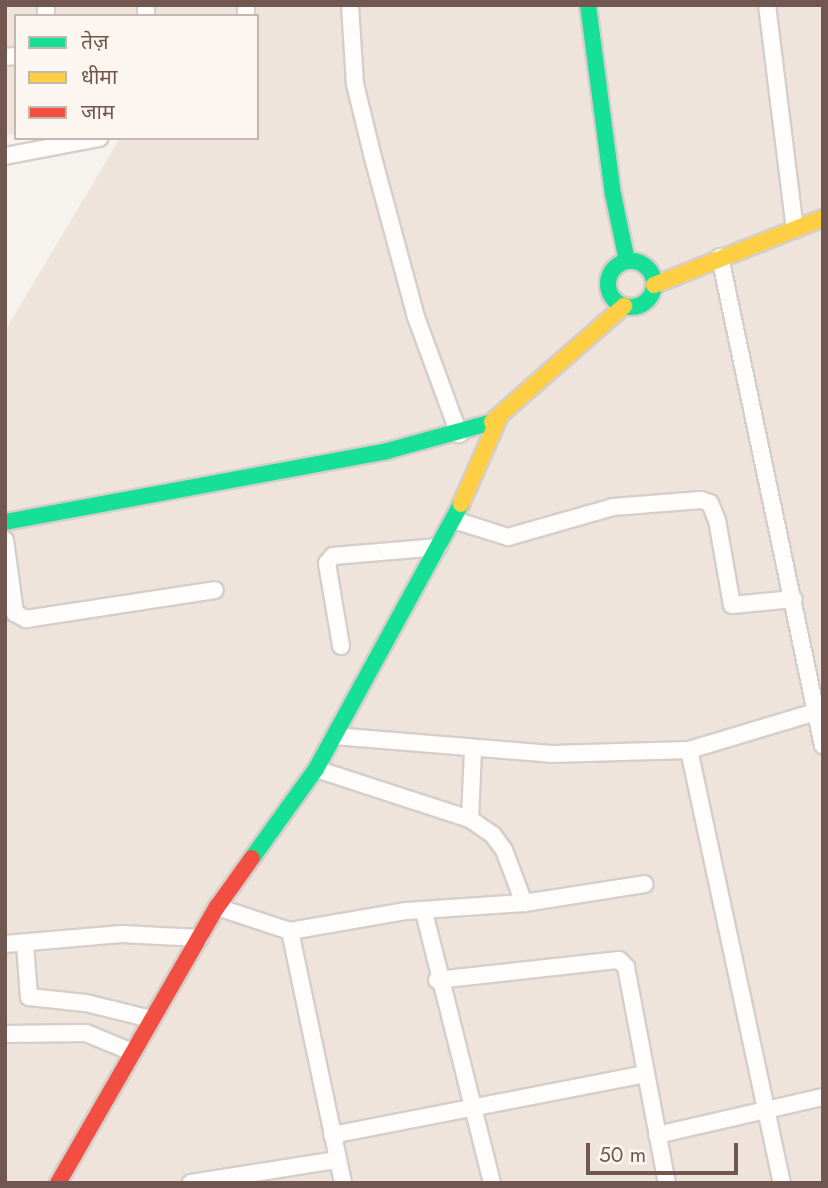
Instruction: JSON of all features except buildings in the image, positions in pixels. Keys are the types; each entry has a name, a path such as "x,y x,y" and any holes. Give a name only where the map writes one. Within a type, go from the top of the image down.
{"street":[{"path":"350,5 355,84 372,154 416,317 458,434"},
{"path":"588,5 613,194 627,261"},
{"path":"767,5 795,229"},
{"path":"5,156 89,140"},
{"path":"654,285 646,267 627,261 614,269 608,283 612,298 624,306 641,305 654,285 823,218"},
{"path":"720,257 823,745"},
{"path":"5,522 362,456 458,434 498,420 624,306"},
{"path":"58,1183 217,907 316,769 454,520 498,420"},
{"path":"454,520 508,537 613,507 701,500 709,503 717,520 733,605 794,598"},
{"path":"5,540 15,613 26,619 215,590"},
{"path":"341,646 327,563 333,556 439,547"},
{"path":"334,736 473,750 551,754 689,750 816,712"},
{"path":"470,819 473,750"},
{"path":"689,750 782,1183"},
{"path":"316,769 470,819 504,850 523,903"},
{"path":"217,907 290,931 406,911 424,912 523,903 645,884"},
{"path":"424,912 437,980 492,1183"},
{"path":"290,931 343,1183"},
{"path":"5,944 122,934 200,939"},
{"path":"25,944 29,997 86,1003 151,1019"},
{"path":"437,980 619,960 626,967 667,1183"},
{"path":"5,1034 86,1033 132,1052"},
{"path":"332,1135 646,1074"},
{"path":"657,1135 823,1097"},
{"path":"191,1183 288,1175 337,1160"}],"shaded area":[{"path":"5,5 823,5 823,1183 5,1183 5,331 119,140 259,140 259,14 14,14 14,135 5,134"}],"traffic: fast":[{"path":"588,5 613,194 627,261"},
{"path":"631,261 647,268 654,284 647,300 631,307 615,300 608,284 615,268 631,261"},
{"path":"5,522 387,451 492,422"},
{"path":"252,858 316,769 461,504"}],"traffic: slow":[{"path":"654,285 823,218"},
{"path":"492,422 624,306"},
{"path":"461,504 498,420"}],"traffic: jam":[{"path":"58,1183 217,907 252,858"}]}
